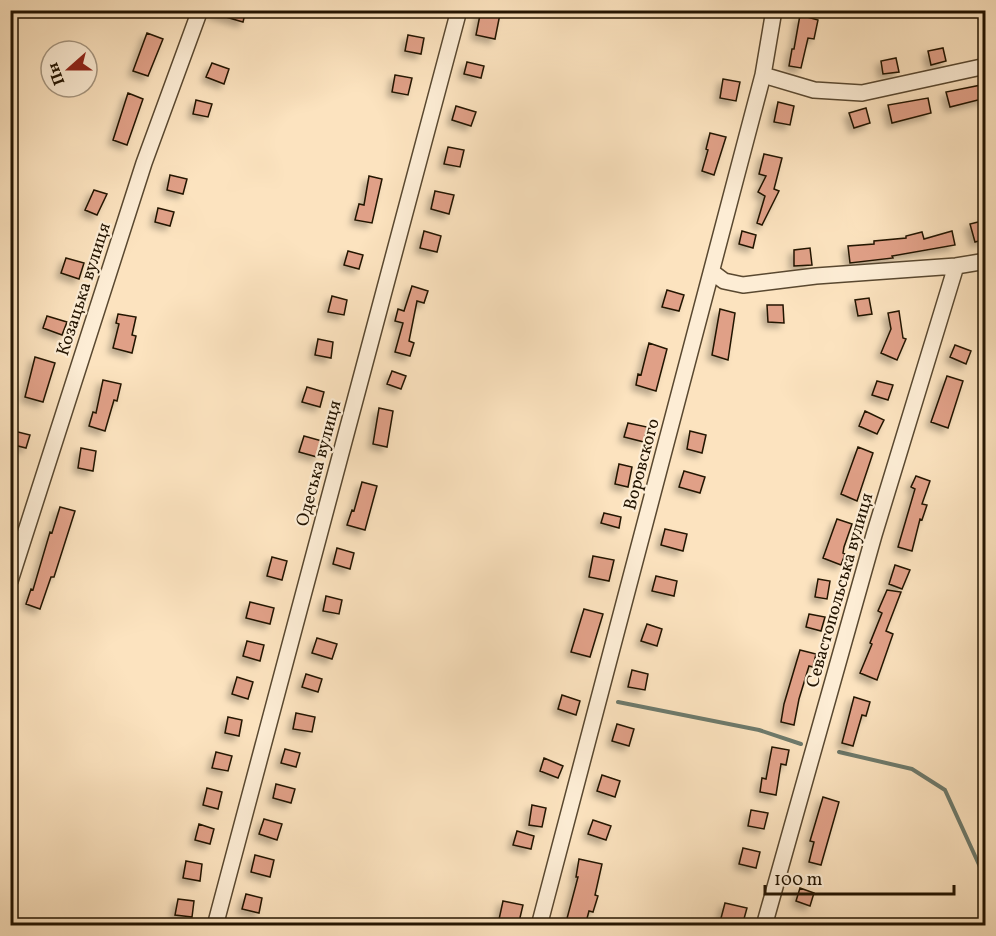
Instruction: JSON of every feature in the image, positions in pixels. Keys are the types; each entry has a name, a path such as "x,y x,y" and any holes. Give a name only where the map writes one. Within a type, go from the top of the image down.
{"street":[{"name":"Козацька вулиця","path":"10,581 144,163 200,10"},
{"name":"Одеська вулиця","path":"215,926 459,10"},
{"name":"Воровского","path":"539,926 763,75 774,10"},
{"path":"763,75 814,90 862,93 986,66"},
{"path":"712,272 724,280 743,285 816,276 956,266 986,261"},
{"name":"Севастопольська вулиця","path":"764,926 874,535 956,266"}],"building":[{"path":"213,10 246,10 243,22 212,13"},
{"path":"481,10 500,14 495,39 476,35"},
{"path":"800,15 818,20 814,39 808,38 801,68 789,66"},
{"path":"147,33 163,39 148,76 133,71"},
{"path":"408,35 424,38 421,54 405,51"},
{"path":"943,48 946,61 931,65 928,51"},
{"path":"896,58 899,72 883,74 881,61"},
{"path":"467,62 484,66 481,78 464,74"},
{"path":"212,63 229,69 224,84 206,77"},
{"path":"395,75 412,78 408,95 392,92"},
{"path":"723,79 740,82 736,101 720,98"},
{"path":"986,84 986,98 950,107 946,92"},
{"path":"128,93 143,99 127,145 113,140"},
{"path":"928,98 931,113 892,123 888,105"},
{"path":"196,100 212,104 208,117 193,114"},
{"path":"778,102 794,106 790,125 774,122"},
{"path":"456,106 476,112 471,126 452,120"},
{"path":"866,108 870,123 854,128 849,113"},
{"path":"710,133 726,137 714,175 702,171"},
{"path":"448,147 464,150 460,167 444,164"},
{"path":"764,154 782,158 774,189 779,191 762,225 757,223 765,196 758,192 766,176 759,174"},
{"path":"170,175 187,179 183,194 167,190"},
{"path":"369,176 382,179 372,223 355,220 359,204 364,205"},
{"path":"94,190 107,194 97,215 85,210"},
{"path":"435,191 454,195 449,214 431,209"},
{"path":"158,208 174,212 170,226 155,222"},
{"path":"986,220 986,239 975,242 970,224"},
{"path":"424,231 441,236 437,252 420,248"},
{"path":"742,231 756,235 753,248 739,244"},
{"path":"952,231 955,245 892,256 893,258 850,263 848,246 906,238 906,236 922,232 924,239"},
{"path":"810,248 812,265 794,266 794,250"},
{"path":"348,251 363,255 359,269 344,265"},
{"path":"66,258 84,263 79,279 61,273"},
{"path":"412,286 428,291 424,303 417,301 409,341 414,343 410,356 395,352 403,323 395,321 398,309 404,311"},
{"path":"667,290 684,295 679,311 662,307"},
{"path":"332,296 347,300 344,315 328,312"},
{"path":"869,298 872,314 858,316 855,300"},
{"path":"767,305 783,305 784,323 768,322"},
{"path":"720,309 735,313 728,360 712,355"},
{"path":"899,311 903,338 906,339 897,360 881,353 891,329 888,313"},
{"path":"118,314 136,317 132,335 136,336 132,353 113,348 119,324 116,323"},
{"path":"47,316 67,322 62,335 43,328"},
{"path":"318,339 333,342 331,358 315,355"},
{"path":"649,343 667,349 656,391 636,385 638,374 641,375"},
{"path":"955,345 971,351 966,364 950,357"},
{"path":"35,357 55,363 43,402 25,397"},
{"path":"392,371 406,376 401,389 387,384"},
{"path":"947,376 963,381 948,428 931,422"},
{"path":"103,380 121,384 105,431 89,426 93,412 96,413"},
{"path":"877,381 893,385 888,400 872,395"},
{"path":"307,387 324,392 320,407 302,402"},
{"path":"379,408 393,411 387,447 373,444"},
{"path":"865,411 884,420 877,434 859,426"},
{"path":"628,423 647,427 644,442 624,437"},
{"path":"10,430 30,435 26,448 10,444"},
{"path":"690,431 706,435 702,453 687,449"},
{"path":"304,436 322,441 317,457 299,452"},
{"path":"858,447 873,453 857,501 841,494"},
{"path":"81,448 96,451 93,471 78,468"},
{"path":"619,464 632,467 628,487 615,484"},
{"path":"684,471 705,477 700,493 679,487"},
{"path":"916,476 930,481 922,504 927,505 922,520 920,519 912,551 898,547 915,489 911,487"},
{"path":"362,482 377,486 365,530 347,525 352,510 354,511"},
{"path":"60,507 75,511 54,577 51,577 40,609 26,604 31,589 33,590"},
{"path":"604,513 621,517 619,528 601,523"},
{"path":"837,519 852,524 841,565 823,558"},
{"path":"665,529 687,534 683,551 661,545"},
{"path":"337,548 354,553 350,569 333,564"},
{"path":"593,556 614,560 609,581 589,577"},
{"path":"272,557 287,561 282,580 267,576"},
{"path":"895,565 910,570 902,589 889,584"},
{"path":"656,576 677,581 674,596 652,591"},
{"path":"818,579 830,581 827,599 815,597"},
{"path":"887,590 901,592 886,631 893,634 877,680 860,673 872,644 870,643 882,613 878,611"},
{"path":"326,596 342,600 339,614 323,611"},
{"path":"250,602 274,608 270,624 246,618"},
{"path":"584,609 603,614 590,657 571,652"},
{"path":"809,614 825,617 821,631 806,627"},
{"path":"647,624 662,629 657,646 641,641"},
{"path":"317,638 337,644 332,659 312,653"},
{"path":"247,641 264,645 260,661 243,656"},
{"path":"800,650 816,654 813,667 809,666 794,725 781,722"},
{"path":"632,670 648,674 645,690 628,687"},
{"path":"306,674 322,679 318,692 302,687"},
{"path":"237,677 253,682 248,699 232,694"},
{"path":"562,695 580,701 576,715 558,709"},
{"path":"854,697 870,702 866,716 862,715 853,746 842,743"},
{"path":"296,713 315,717 312,732 293,729"},
{"path":"228,717 242,720 239,736 225,733"},
{"path":"617,724 634,729 629,746 612,741"},
{"path":"772,747 789,750 786,765 781,764 776,795 760,792 762,778 766,779"},
{"path":"285,749 300,753 296,767 281,763"},
{"path":"216,752 232,756 228,771 212,768"},
{"path":"544,758 563,766 558,778 540,771"},
{"path":"602,775 620,781 615,797 597,791"},
{"path":"276,784 295,789 291,803 273,798"},
{"path":"207,788 222,792 218,809 203,805"},
{"path":"823,797 839,802 821,865 809,862 814,842 810,841"},
{"path":"532,805 546,808 542,827 529,825"},
{"path":"751,810 768,813 764,829 748,826"},
{"path":"264,819 282,824 277,840 259,834"},
{"path":"593,820 611,826 606,840 588,834"},
{"path":"199,824 214,829 210,844 195,840"},
{"path":"517,831 534,836 531,849 513,845"},
{"path":"743,848 760,852 756,868 739,864"},
{"path":"255,855 274,860 270,877 251,872"},
{"path":"579,859 602,864 595,895 598,896 593,912 589,911 585,926 565,926 578,877 576,877"},
{"path":"186,861 202,864 200,881 183,878"},
{"path":"800,888 814,893 810,906 796,901"},
{"path":"246,894 262,898 259,913 242,909"},
{"path":"178,899 194,901 192,917 175,915"},
{"path":"503,901 523,905 518,926 498,924"},
{"path":"725,903 747,908 742,926 720,922"}],"waterway":[{"path":"618,702 759,730 801,744"},
{"path":"839,752 912,769 945,790 986,880"}]}
